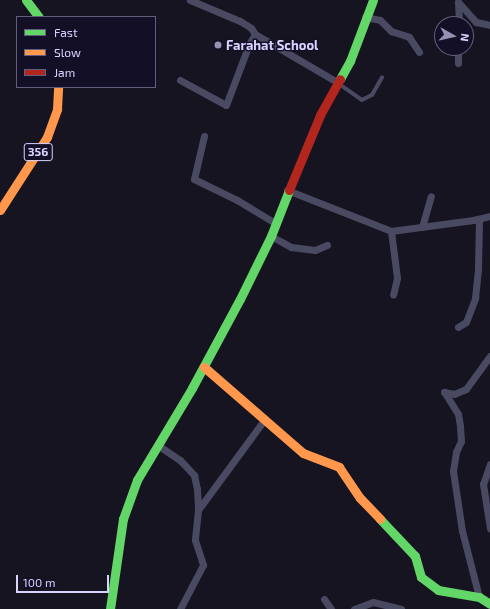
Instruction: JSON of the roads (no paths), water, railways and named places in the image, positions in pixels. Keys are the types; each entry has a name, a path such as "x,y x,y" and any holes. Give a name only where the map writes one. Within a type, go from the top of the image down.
{"street":[{"path":"26,0 38,16"},
{"path":"190,0 240,21 252,28 256,34 337,82"},
{"path":"110,609 123,519 137,480 159,446 204,367 270,236 287,190 320,115 350,61 365,17 373,0"},
{"path":"458,1 459,16"},
{"path":"458,1 476,22 490,25"},
{"path":"365,17 380,20 392,31 409,37 419,52"},
{"path":"180,80 226,105 249,44 256,34"},
{"path":"458,56 458,63"},
{"name":"356","path":"0,210 47,137 57,109 58,88"},
{"path":"204,136 194,179 238,200 275,223"},
{"path":"287,190 391,231 479,219 490,216"},
{"path":"422,227 431,196"},
{"path":"458,327 466,322 474,298 478,268 479,219"},
{"path":"391,231 397,278 393,295"},
{"path":"270,236 291,247 315,250 328,245"},
{"path":"479,597 462,531 453,471 456,452 461,441 458,414 444,392 454,394 466,389 490,356"},
{"path":"204,367 228,390 303,453 316,460 339,467 360,498 415,556 421,578 438,590 479,597 490,604"},
{"path":"198,510 264,420"},
{"path":"159,446 180,460 194,475 198,510 195,540 202,565 180,609"},
{"path":"490,464 483,484 490,528"},
{"path":"324,599 331,609"},
{"path":"354,609 373,602 401,609"}],"lane":[{"path":"337,82 362,100 372,95 382,78"}],"place":[{"name":"Farahat School","path":"218,45"}]}
